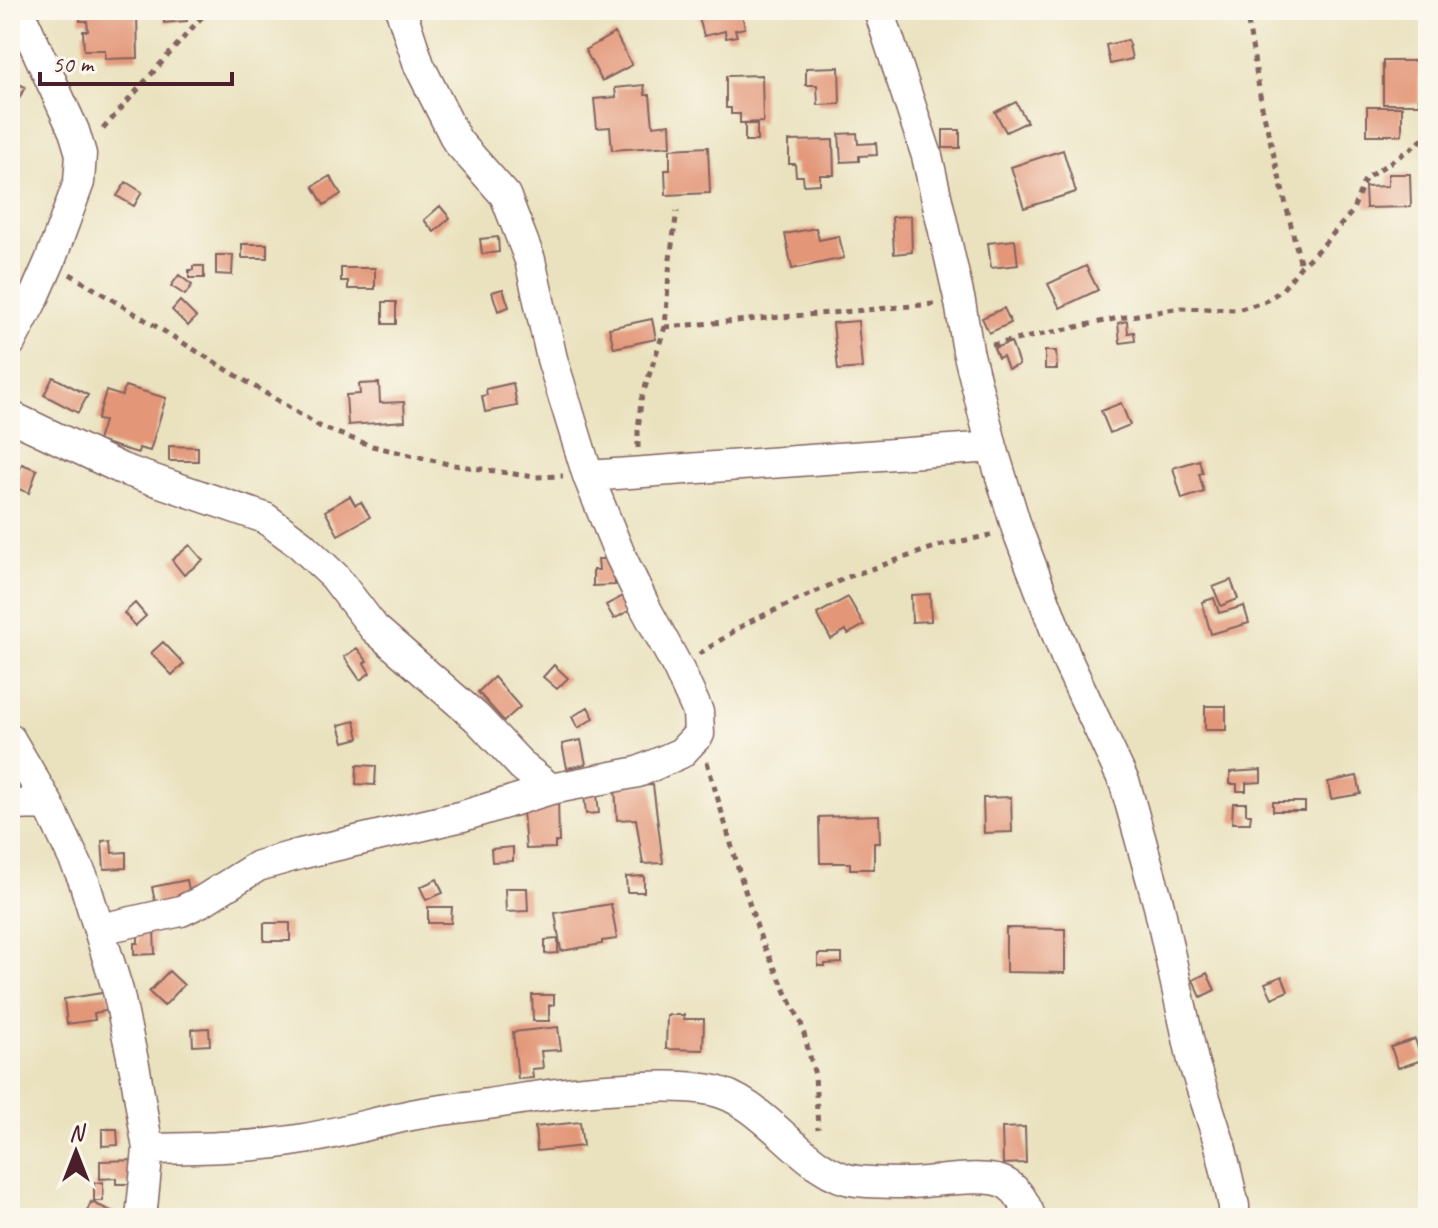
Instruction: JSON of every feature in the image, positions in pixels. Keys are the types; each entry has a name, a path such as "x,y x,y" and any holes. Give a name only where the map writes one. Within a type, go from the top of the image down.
{"street":[{"path":"10,343 30,308 50,261 79,182 81,154 21,10"},
{"path":"100,929 181,911 258,866 463,816 551,789 638,772 681,753 699,734 698,712 620,555 588,476 552,359 530,260 505,195 457,141 419,65 401,10"},
{"path":"879,10 927,156 968,351 1017,529 1067,660 1125,784 1159,906 1193,1061 1220,1145 1234,1218"},
{"path":"10,416 122,469 265,518 300,544 334,576 374,628 477,718 523,767 551,789"},
{"path":"588,476 992,447"},
{"path":"10,739 48,804 83,878 118,991 148,1149 141,1218"},
{"path":"10,805 48,804"},
{"path":"148,1149 233,1148 269,1144 421,1113 567,1091 646,1086 711,1090 728,1095 836,1176 856,1181 912,1183 984,1178 1006,1182 1020,1196 1031,1218"}],"path":[{"path":"81,154 208,10"},
{"path":"1246,10 1262,107 1301,266"},
{"path":"968,351 1119,318 1181,308 1237,310 1264,302 1282,290 1352,212 1365,179 1419,143 1428,131"},
{"path":"639,473 641,400 665,327 677,211"},
{"path":"50,261 321,427 372,446 448,464 534,477 588,476"},
{"path":"665,327 960,302"},
{"path":"678,668 747,623 848,577 938,546 1017,529"},
{"path":"699,734 762,942 801,1023 815,1075 819,1166"}],"building":[{"path":"80,10 146,10 137,13 138,58 105,59 105,50 84,50 83,31 88,31 87,21 80,21"},
{"path":"713,10 741,10 745,28 735,30 737,36 726,38 725,31 704,36 698,14"},
{"path":"1033,10 1075,10 1075,17 1034,18"},
{"path":"164,11 187,11 187,21 164,23"},
{"path":"615,33 632,65 602,81 585,50"},
{"path":"1128,40 1132,59 1110,64 1106,45"},
{"path":"1383,61 1419,61 1419,104 1383,104"},
{"path":"839,67 840,104 818,105 817,85 806,85 806,68"},
{"path":"762,75 763,122 740,123 740,114 731,114 731,108 726,108 726,76"},
{"path":"13,81 25,87 18,101 10,97"},
{"path":"644,85 645,95 650,95 653,126 670,124 671,146 612,150 610,127 597,128 594,99 616,97 615,88"},
{"path":"1016,102 1027,122 1006,132 995,112"},
{"path":"1367,107 1402,107 1402,135 1367,135"},
{"path":"745,124 757,124 757,141 745,141"},
{"path":"943,130 960,130 960,148 943,148"},
{"path":"857,133 858,144 876,143 877,155 859,156 859,161 841,162 839,134"},
{"path":"833,140 834,175 820,175 820,184 804,185 803,176 796,176 795,164 789,164 789,141"},
{"path":"708,147 710,193 666,195 665,170 670,170 670,149"},
{"path":"1063,150 1076,192 1024,208 1011,167"},
{"path":"1388,174 1410,174 1411,207 1366,208 1365,187 1388,186"},
{"path":"330,176 341,194 324,205 313,186"},
{"path":"126,182 142,192 134,206 117,196"},
{"path":"440,206 450,218 434,232 424,220"},
{"path":"911,216 912,252 894,254 892,217"},
{"path":"816,228 819,240 839,236 844,258 792,269 785,234"},
{"path":"498,237 499,252 482,254 480,239"},
{"path":"1015,240 1018,265 991,268 988,243"},
{"path":"242,244 267,244 267,258 242,258"},
{"path":"216,255 233,255 232,275 216,274"},
{"path":"193,266 204,266 204,278 189,278 189,270 193,270"},
{"path":"1086,266 1098,290 1060,308 1048,284"},
{"path":"341,268 375,268 375,289 348,289 348,281 341,281"},
{"path":"179,275 192,285 185,295 171,286"},
{"path":"503,289 509,307 498,311 492,292"},
{"path":"180,301 196,317 188,326 172,310"},
{"path":"383,302 396,302 396,324 383,324"},
{"path":"1004,308 1011,323 989,333 982,318"},
{"path":"652,319 656,339 614,348 609,328"},
{"path":"858,321 862,368 838,370 833,323"},
{"path":"1127,321 1128,333 1134,332 1135,341 1120,343 1118,323"},
{"path":"1011,342 1019,365 1008,369 1003,356 998,358 994,348"},
{"path":"1045,351 1056,351 1057,369 1045,369"},
{"path":"53,377 88,395 78,413 44,395"},
{"path":"379,383 380,403 404,402 405,421 348,425 346,395 360,394 359,384"},
{"path":"513,383 517,406 485,412 482,396 487,395 486,389"},
{"path":"125,386 166,398 150,451 139,448 138,453 98,441 104,421 97,420 106,391 122,396"},
{"path":"1121,403 1130,425 1110,433 1101,411"},
{"path":"169,446 198,447 198,461 169,461"},
{"path":"1199,460 1204,492 1182,499 1173,468"},
{"path":"22,464 37,470 29,493 13,487"},
{"path":"350,496 355,505 361,502 370,517 338,535 325,511"},
{"path":"190,545 203,560 184,575 172,560"},
{"path":"598,559 614,559 615,585 593,586 593,570 599,570"},
{"path":"1231,580 1238,599 1221,606 1213,587"},
{"path":"930,594 931,621 912,622 911,595"},
{"path":"623,596 630,610 614,619 606,605"},
{"path":"848,597 864,625 848,634 846,630 831,639 817,614"},
{"path":"1214,598 1219,613 1244,606 1249,623 1211,634 1202,602"},
{"path":"135,603 146,616 135,626 124,613"},
{"path":"163,642 184,664 172,675 151,653"},
{"path":"357,648 367,661 364,663 370,673 360,680 344,657"},
{"path":"554,665 568,678 557,689 543,677"},
{"path":"494,677 520,707 504,721 478,692"},
{"path":"1205,706 1226,706 1226,730 1205,730"},
{"path":"588,707 594,718 578,728 572,717"},
{"path":"355,721 359,738 344,742 339,725"},
{"path":"581,740 586,764 567,768 562,744"},
{"path":"357,765 376,766 375,785 356,784"},
{"path":"1261,770 1261,782 1246,783 1246,791 1237,791 1237,784 1230,784 1230,772"},
{"path":"1357,776 1361,794 1331,799 1328,782"},
{"path":"653,785 663,863 643,864 636,819 617,820 615,787"},
{"path":"584,794 597,794 599,813 586,814"},
{"path":"1011,797 1012,832 984,833 983,798"},
{"path":"558,798 559,842 555,842 555,848 526,849 522,799"},
{"path":"1273,802 1305,802 1305,811 1273,811"},
{"path":"1233,803 1246,803 1246,814 1251,814 1250,823 1232,823"},
{"path":"879,815 880,843 874,843 874,869 850,869 850,863 820,863 819,817"},
{"path":"111,840 112,853 126,852 126,868 104,869 102,841"},
{"path":"513,847 513,861 492,862 491,849"},
{"path":"644,876 644,892 627,892 626,877"},
{"path":"437,879 443,893 426,900 420,887"},
{"path":"187,880 191,900 156,907 152,887"},
{"path":"505,888 527,888 528,911 506,912"},
{"path":"611,904 617,939 561,951 555,913"},
{"path":"428,907 452,907 451,923 428,923"},
{"path":"264,923 290,923 290,941 264,941"},
{"path":"1006,928 1065,929 1065,973 1006,972"},
{"path":"154,930 155,954 134,955 138,931"},
{"path":"558,939 558,953 545,954 545,940"},
{"path":"818,954 842,954 842,963 818,966"},
{"path":"169,971 184,985 164,1006 149,992"},
{"path":"1207,973 1215,990 1201,997 1193,980"},
{"path":"1282,976 1288,991 1272,998 1265,983"},
{"path":"108,992 111,1010 94,1013 95,1020 67,1024 64,999"},
{"path":"532,995 554,995 554,1005 549,1005 549,1021 533,1021"},
{"path":"667,1015 704,1019 703,1050 666,1049"},
{"path":"558,1027 561,1050 541,1051 543,1068 532,1069 533,1078 518,1079 513,1032"},
{"path":"209,1028 210,1045 193,1046 192,1029"},
{"path":"1415,1039 1422,1060 1398,1068 1391,1047"},
{"path":"580,1122 583,1146 537,1151 535,1127"},
{"path":"1025,1127 1026,1163 1003,1164 1002,1128"},
{"path":"102,1129 117,1129 118,1145 102,1146"},
{"path":"139,1160 139,1184 116,1184 116,1178 100,1179 100,1161"},
{"path":"103,1182 103,1201 94,1201 94,1183"},
{"path":"91,1202 118,1214 116,1218 102,1218 87,1211"}]}
